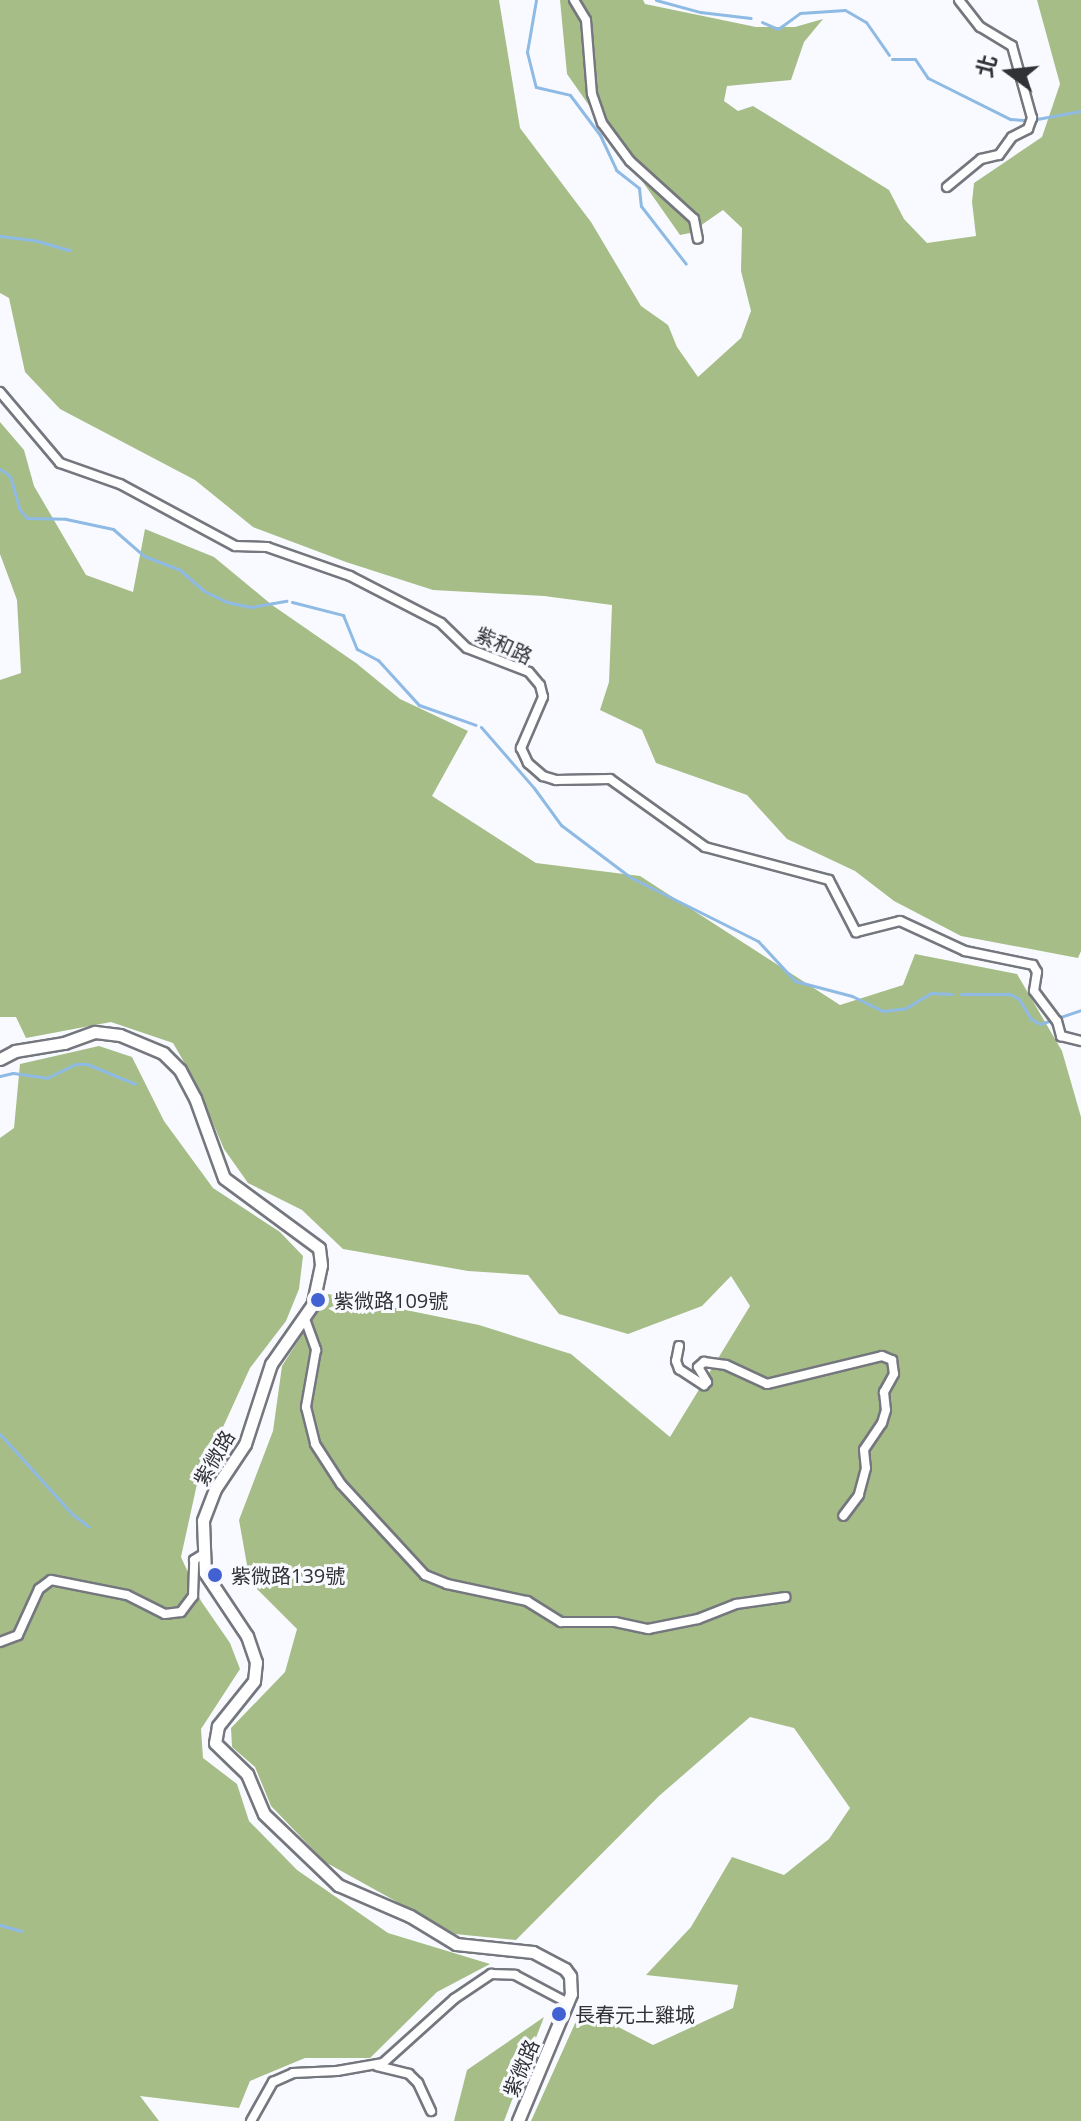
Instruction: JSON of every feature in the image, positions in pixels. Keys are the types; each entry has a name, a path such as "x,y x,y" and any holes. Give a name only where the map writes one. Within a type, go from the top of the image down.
{"street":[{"path":"574,0 586,20 592,94 602,123 630,161 694,219 698,239"},
{"path":"947,187 981,159 999,155 1012,137 1028,129 1032,118 1017,55 1012,46 980,27 959,0"},
{"name":"紫和路","path":"0,392 60,463 120,484 235,546 267,547 350,576 441,623 467,648 529,672 537,680 543,697 521,748 528,763 543,776 556,780 610,779 705,847 829,880 856,932 900,921 965,951 1033,965 1037,972 1034,991 1056,1018 1063,1038 1081,1041"},
{"name":"紫微路","path":"0,1059 15,1051 105,1032 150,1046 173,1060 195,1098 224,1178 319,1248 319,1282 305,1319 271,1364 245,1444 210,1499 203,1521 205,1573 247,1636 256,1662 254,1681 218,1726 215,1743 247,1774 264,1814 329,1879 364,1899 410,1916 456,1944 523,1950 556,1963 570,1976 568,2003 518,2121"},
{"path":"305,1319 316,1350 306,1407 315,1444 341,1484 425,1575 447,1584 527,1601 561,1622 615,1622 648,1629 698,1619 736,1604 786,1597"},
{"path":"679,1346 676,1361 679,1369 704,1385 707,1382 698,1367 704,1362 726,1365 767,1384 882,1356 892,1360 894,1374 884,1392 886,1410 882,1423 864,1450 866,1468 859,1495 843,1516"},
{"path":"0,1642 18,1635 39,1589 51,1580 127,1595 165,1614 181,1612 193,1596 194,1560 202,1555"},
{"path":"376,2066 399,2052 469,1986 491,1974 515,1975 568,2003"},
{"path":"251,2121 265,2090 285,2075 376,2066 409,2074 418,2083 431,2111"}],"green space":[{"path":"0,0 499,0 520,128 591,222 641,306 668,325 677,347 698,377 741,338 751,311 741,271 742,228 723,210 690,233 680,235 567,74 560,0 643,0 645,4 756,27 795,27 823,19 804,42 791,80 727,86 724,101 738,111 753,106 889,190 904,219 927,243 976,236 972,202 974,183 1042,137 1060,84 1037,0 1081,0 1081,951 1078,958 961,936 894,901 855,871 787,839 747,795 656,763 642,730 600,710 609,682 612,605 544,596 433,590 346,562 253,527 195,480 60,409 25,372 9,298 0,293"},
{"path":"0,422 24,450 34,486 86,575 133,592 145,529 214,557 272,605 356,663 400,699 468,731 432,796 536,863 640,876 840,1005 903,985 915,954 1017,974 1062,1051 1081,1117 1081,2121 531,2121 582,2008 653,2045 733,2008 738,1985 646,1975 691,1927 732,1857 784,1875 829,1839 850,1808 794,1728 750,1717 659,1796 516,1940 455,1934 325,1862 271,1806 255,1767 232,1747 231,1728 285,1672 297,1629 250,1582 239,1520 273,1431 282,1366 328,1294 479,1325 571,1354 670,1437 750,1306 731,1276 702,1306 628,1334 559,1314 528,1275 468,1271 343,1249 302,1210 248,1183 224,1149 195,1081 173,1043 111,1022 26,1038 16,1017 0,1017 0,680 21,673 17,600 0,554"},
{"path":"99,1046 132,1057 164,1121 213,1188 280,1232 303,1256 299,1289 286,1321 250,1368 197,1484 181,1557 201,1601 230,1643 240,1669 201,1729 203,1758 237,1784 249,1821 297,1870 388,1933 490,1964 437,1992 370,2058 305,2058 250,2081 239,2108 140,2096 159,2121 0,2121 0,1138 14,1128 20,1064"},
{"path":"544,2017 504,2121 454,2121 467,2070"}],"waterway":[{"path":"536,0 527,52 536,87 570,95 600,135 616,170 639,188 641,206 686,264"},
{"path":"656,0 700,12 751,18"},
{"path":"762,22 778,29 800,13 845,10 866,22 889,55"},
{"path":"892,59 915,59 928,78 1010,119 1025,120"},
{"path":"1037,119 1081,111"},
{"path":"0,236 34,240 70,250"},
{"path":"0,469 10,476 20,510 27,518 66,519 113,529 144,556 180,570 204,591 227,602 251,607 286,601"},
{"path":"292,602 343,615 357,649 378,660 419,705 476,725"},
{"path":"481,727 534,788 561,825 630,877 758,941 795,981 852,996 883,1011 906,1008 931,993 952,994"},
{"path":"961,994 1010,994 1019,999 1031,1019 1040,1024 1081,1010"},
{"path":"0,1076 13,1073 47,1078 76,1064 87,1064 135,1084"},
{"path":"0,1434 72,1514 89,1527"},
{"path":"0,1925 21,1931"}],"place":[{"name":"紫微路109號","path":"318,1300"},
{"name":"紫微路139號","path":"215,1575"},
{"name":"長春元土雞城","path":"559,2014"}]}
